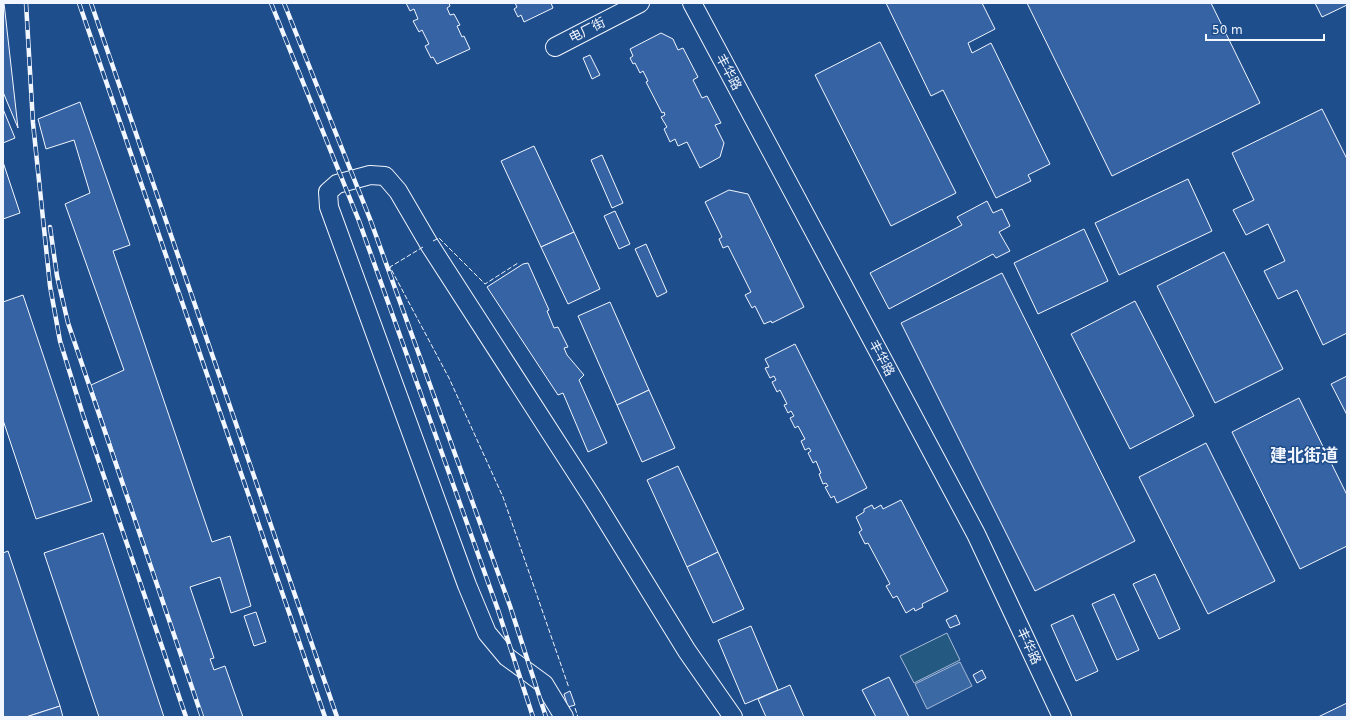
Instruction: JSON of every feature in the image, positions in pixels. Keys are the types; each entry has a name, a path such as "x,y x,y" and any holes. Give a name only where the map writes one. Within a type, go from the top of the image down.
{"street":[{"name":"电厂街","path":"555,47 640,3"},
{"name":"丰华路","path":"692,3 976,534 1062,717"},
{"path":"564,717 544,684 507,657 487,633 467,585 329,207 328,192 337,184 370,175 385,176 398,191 429,244 594,500 687,651 733,717"}],"shaded area":[{"path":"947,633 960,660 914,683 900,656"},
{"path":"960,662 972,686 927,709 915,684"}],"building":[{"path":"4,3 18,128 3,92"},
{"path":"406,3 449,3 450,6 447,8 450,15 454,14 460,25 457,26 462,37 464,36 470,49 437,64 433,57 431,58 425,46 429,44 422,30 419,32 413,21 418,19 414,9 410,11"},
{"path":"515,3 551,3 553,8 524,22 521,15 518,17 514,9 517,7"},
{"path":"886,3 982,3 995,29 968,43 972,53 991,43 1050,164 1028,175 1031,181 996,198 943,90 931,96"},
{"path":"1027,3 1211,3 1260,103 1112,176"},
{"path":"1315,3 1347,3 1347,5 1322,17"},
{"path":"661,33 673,39 678,50 683,48 698,77 693,80 702,98 707,96 721,123 715,125 724,143 720,157 700,168 687,142 678,146 675,139 670,142 664,129 667,127 661,117 665,115 664,112 662,113 646,82 648,81 643,71 640,73 635,63 633,64 630,58 633,56 630,49"},
{"path":"880,42 956,193 891,226 815,75"},
{"path":"590,55 600,75 592,79 583,58"},
{"path":"80,102 130,245 113,251 212,542 230,536 251,606 231,613 220,577 190,587 214,658 210,659 214,670 225,666 243,717 203,717 91,385 124,370 65,204 90,193 74,140 46,149 38,119"},
{"path":"3,109 15,138 3,143"},
{"path":"1322,109 1347,159 1347,333 1323,345 1297,290 1278,299 1264,271 1285,261 1268,224 1246,235 1233,210 1254,200 1232,153"},
{"path":"534,146 574,232 541,247 501,161"},
{"path":"602,155 623,203 612,208 591,160"},
{"path":"3,162 20,213 3,219"},
{"path":"1188,179 1212,231 1119,275 1095,223"},
{"path":"729,190 748,194 804,307 772,323 771,321 764,324 755,306 752,308 745,295 751,292 728,246 723,248 719,239 722,237 705,202"},
{"path":"987,201 993,213 1002,209 1010,226 999,232 1010,251 996,258 993,254 889,309 870,273 962,225 957,217"},
{"path":"615,211 630,244 619,249 604,216"},
{"path":"1084,229 1108,281 1038,314 1014,263"},
{"path":"574,232 600,289 568,304 541,247"},
{"path":"646,244 667,292 657,297 635,249"},
{"path":"1224,252 1283,369 1215,403 1157,286"},
{"path":"528,263 549,310 547,311 554,328 558,327 568,347 564,348 567,355 584,375 579,380 607,443 588,452 563,393 558,395 487,287 523,264"},
{"path":"1002,273 1135,541 1035,591 901,323"},
{"path":"23,295 92,501 36,519 3,420 3,302"},
{"path":"1135,301 1194,416 1130,449 1071,334"},
{"path":"610,302 649,390 617,405 578,316"},
{"path":"795,344 867,488 837,503 834,496 831,498 825,487 828,486 826,483 823,484 819,474 821,473 816,461 813,463 808,453 811,451 809,448 805,450 801,441 805,439 798,426 795,428 790,418 794,416 791,411 788,413 784,405 787,404 780,390 777,392 772,382 776,380 774,376 770,378 765,368 769,367 765,359"},
{"path":"1347,376 1347,415 1331,384"},
{"path":"649,390 675,448 642,462 617,405"},
{"path":"1299,398 1347,495 1347,546 1300,569 1232,432"},
{"path":"1206,443 1275,581 1208,614 1139,477"},
{"path":"678,466 718,552 687,567 647,480"},
{"path":"901,500 948,591 922,604 923,607 915,611 914,608 906,613 897,596 893,598 886,586 890,584 868,543 865,544 859,532 862,530 856,517 864,512 864,509 872,505 874,509 881,505 883,509"},
{"path":"103,533 164,717 99,717 44,553"},
{"path":"8,551 60,706 26,717 3,717 3,553"},
{"path":"718,552 744,609 713,623 687,567"},
{"path":"1155,574 1180,629 1159,639 1133,584"},
{"path":"1114,594 1139,650 1117,660 1092,604"},
{"path":"256,612 266,642 254,646 244,616"},
{"path":"956,615 960,624 950,628 946,620"},
{"path":"1073,615 1098,671 1076,681 1051,625"},
{"path":"751,626 778,690 745,704 718,640"},
{"path":"982,670 986,678 977,683 973,675"},
{"path":"889,677 909,717 876,717 862,690"},
{"path":"790,685 804,717 766,717 758,699"},
{"path":"570,691 575,705 568,707 564,694"},
{"path":"1347,703 1347,717 1318,717"},
{"path":"60,706 63,717 26,717"}],"railway":[{"path":"26,3 33,123 50,286 60,341 83,415 186,717"},
{"path":"79,3 325,717"},
{"path":"91,3 337,717"},
{"path":"271,3 359,221 498,610 533,717"},
{"path":"284,3 370,219 510,606 546,717"},
{"path":"50,227 57,276 68,323 202,717"}],"fence":[{"path":"433,241 439,238 485,284 518,263"},
{"path":"423,247 390,267 449,378 503,497 569,688"},
{"path":"575,708 578,717"}],"district":[{"name":"建北街道","path":"1304,455"}]}
